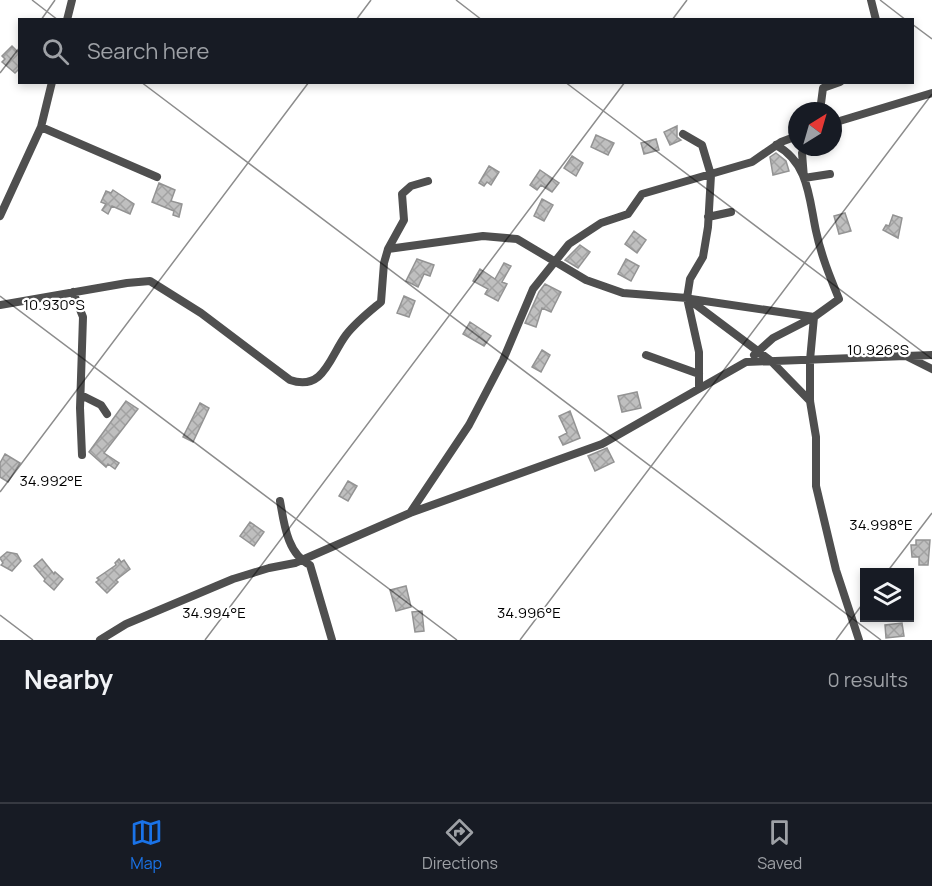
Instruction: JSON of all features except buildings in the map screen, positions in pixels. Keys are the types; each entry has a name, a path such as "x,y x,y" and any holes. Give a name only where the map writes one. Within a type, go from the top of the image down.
{"street":[{"path":"68,18 72,0"},
{"path":"871,0 876,18"},
{"path":"0,216 41,127 52,84"},
{"path":"821,102 823,88 834,84"},
{"path":"842,120 930,94"},
{"path":"41,127 157,177"},
{"path":"683,134 702,145 711,175 703,257 690,279 687,298 699,352 699,388"},
{"path":"410,513 469,425 503,360 533,289 569,244 601,222 628,214 642,194 752,162 776,145 788,140"},
{"path":"100,640 126,624 233,579 301,560 410,513 602,444 746,362 773,338 814,317 838,299 816,231 810,190 794,157 776,145"},
{"path":"802,156 804,178"},
{"path":"804,178 830,174"},
{"path":"0,305 127,282 150,281 201,313 290,380 302,384 316,380 346,334 381,302 384,262 388,249 404,220 402,194 411,186 428,181"},
{"path":"708,217 731,212"},
{"path":"388,249 447,243 483,236 517,239 586,280 623,293 687,298 814,317"},
{"path":"73,292 83,317 82,455"},
{"path":"687,298 771,361 810,400"},
{"path":"814,317 810,360 810,400 816,437 816,486 836,570 859,640"},
{"path":"646,355 699,374"},
{"path":"746,362 932,355"},
{"path":"908,357 932,369"},
{"path":"81,395 101,405 107,414"},
{"path":"280,501 292,548 301,560 310,565"},
{"path":"315,554 310,565 332,640"}]}
